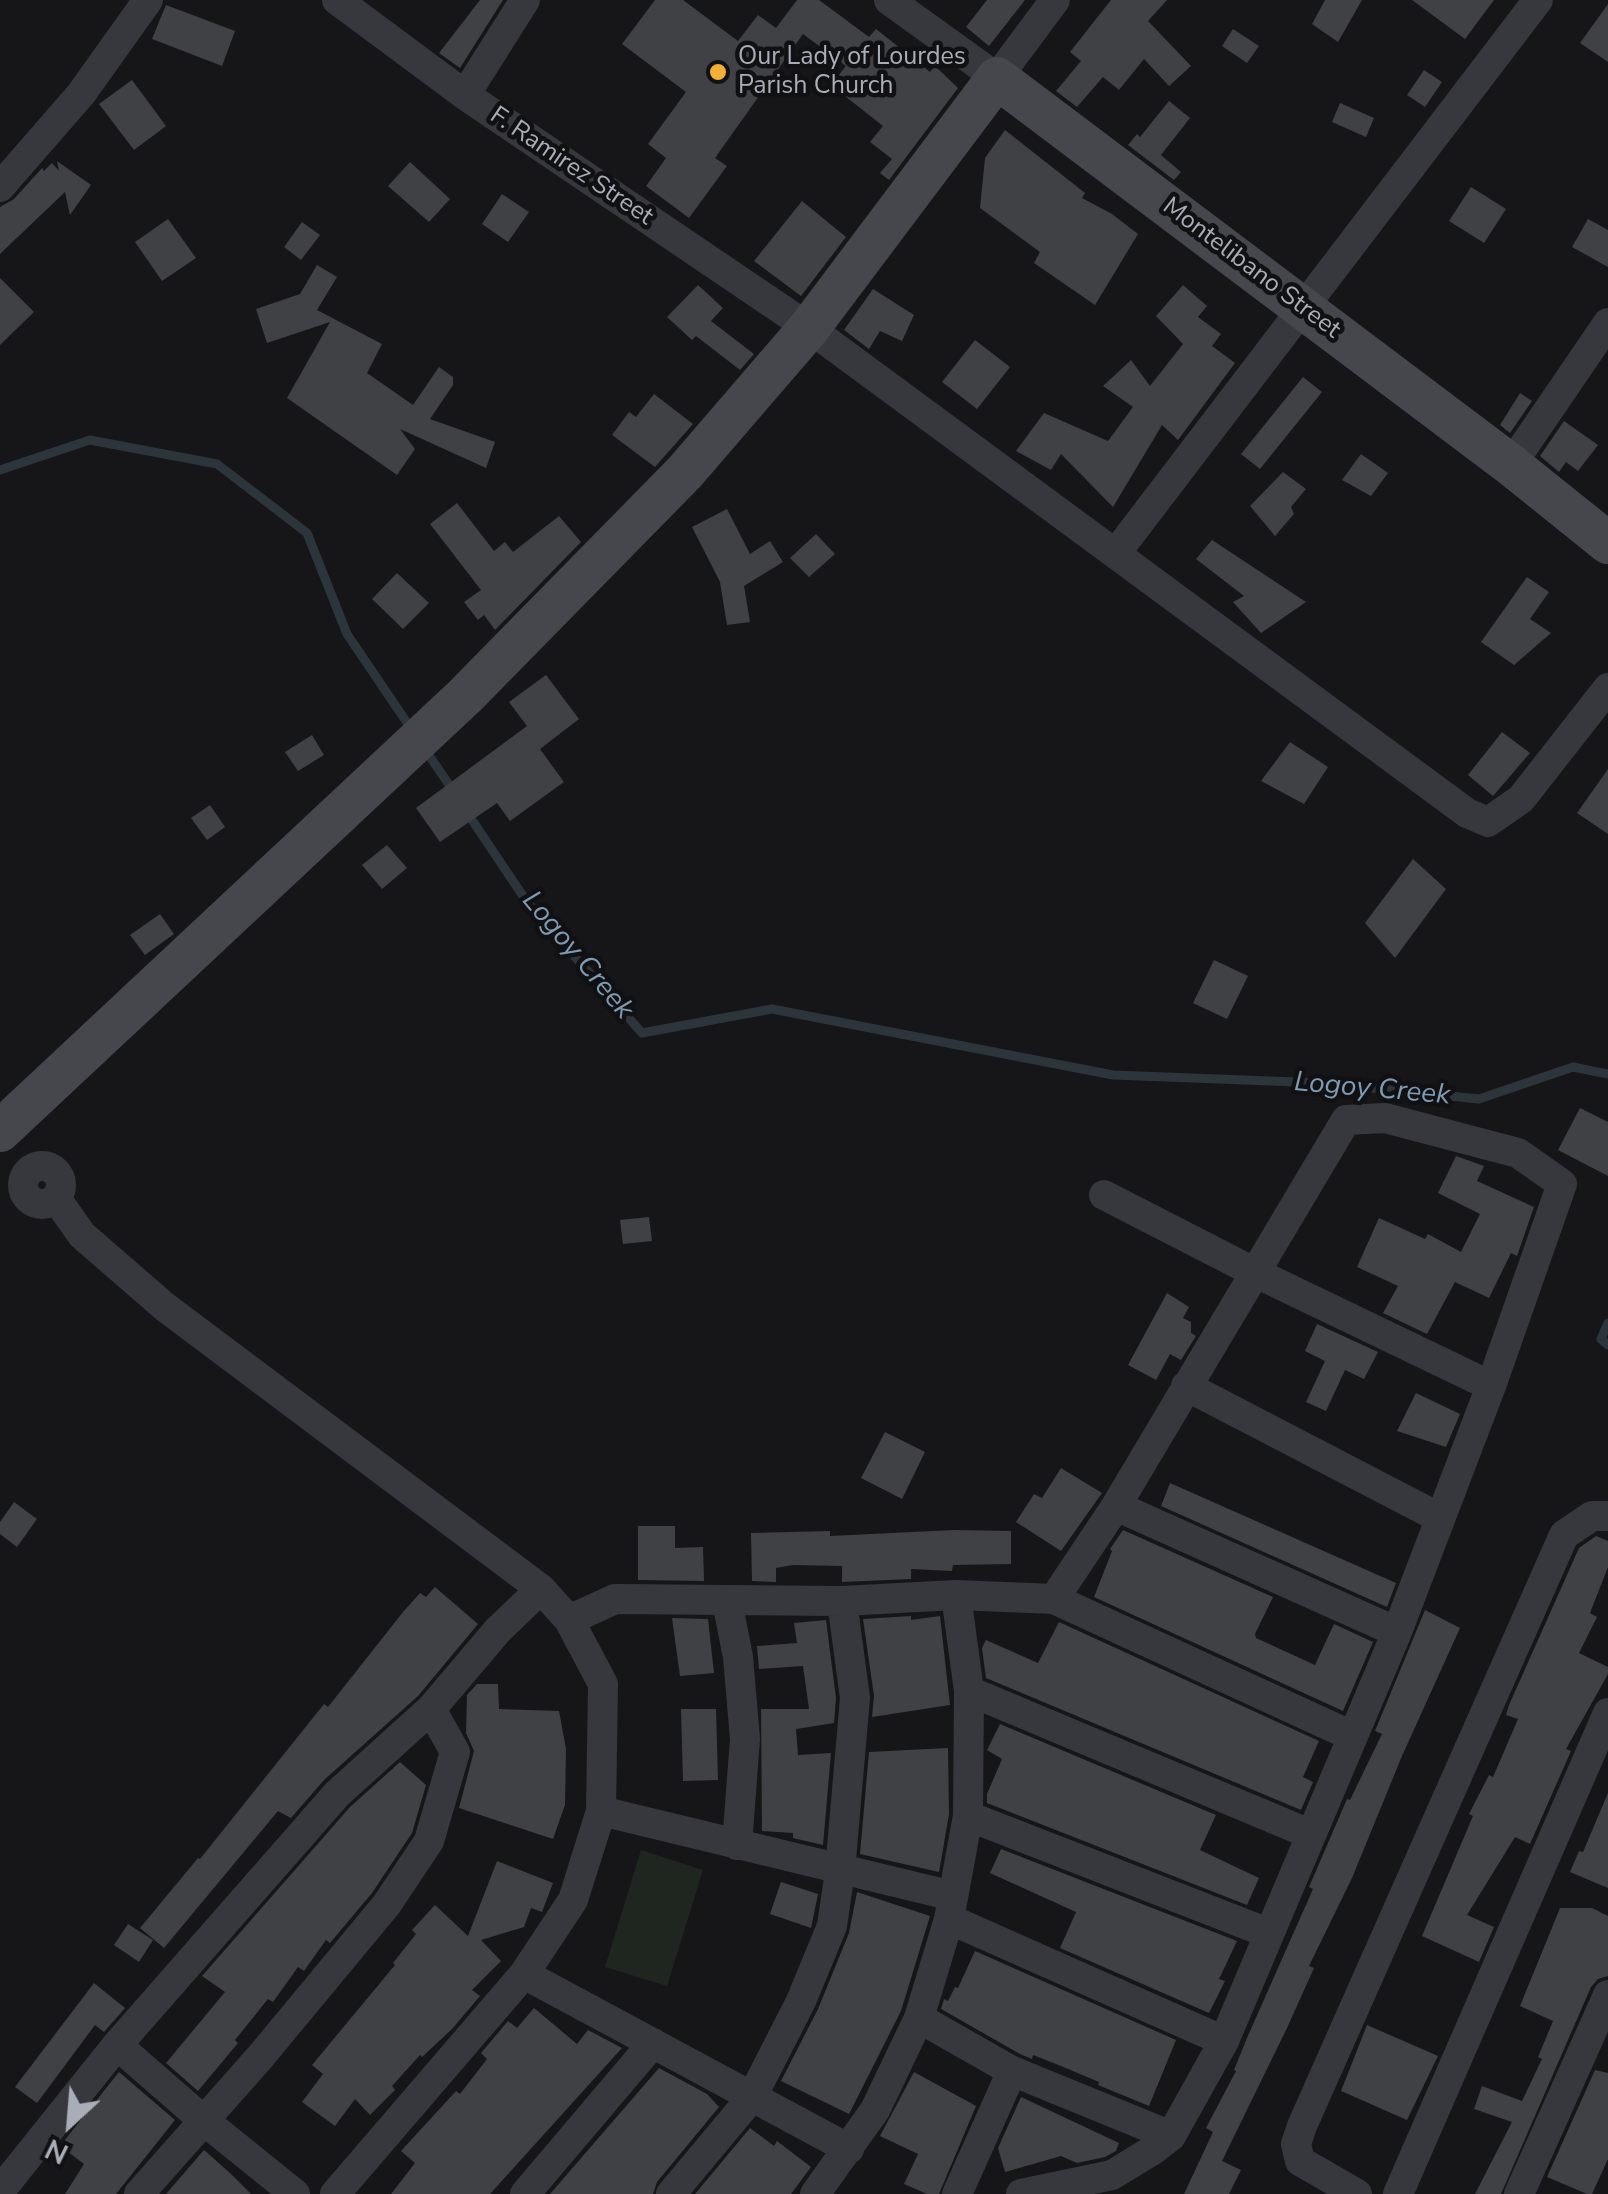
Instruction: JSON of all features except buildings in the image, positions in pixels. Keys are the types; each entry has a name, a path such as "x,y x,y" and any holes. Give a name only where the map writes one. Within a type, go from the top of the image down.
{"main road":[{"name":"Montelibano Street","path":"997,78 1511,464 1608,543"},
{"path":"0,1131 465,696 685,472 810,328 997,78"}],"street":[{"path":"0,187 81,94 148,0"},
{"name":"F. Ramirez Street","path":"337,0 465,95 810,328 1467,814 1488,822 1521,799 1608,688"},
{"path":"465,95 526,0"},
{"name":"Montelibano Street","path":"890,0 997,78"},
{"path":"997,78 1055,0"},
{"path":"1116,553 1538,0"},
{"path":"1511,464 1608,323"},
{"path":"1021,2194 1112,2175 1171,2136 1224,2041 1396,1632 1491,1386 1562,1184 1518,1153 1385,1118 1346,1120 1116,1506 1054,1599"},
{"path":"0,1140 29,1170 23,1180 25,1196 34,1203 48,1204 56,1198 82,1235 165,1307 541,1589 569,1620 604,1684 601,1811 573,1900 524,1974 335,2194"},
{"path":"1104,1195 1491,1386"},
{"path":"1186,1386 1438,1518"},
{"path":"1116,1506 1396,1632"},
{"path":"1357,2194 1300,2162 1296,2144 1302,2126 1564,1535 1592,1516 1608,1516"},
{"path":"0,2191 117,2044 338,1794 431,1710 498,1630 541,1589"},
{"path":"569,1620 615,1599 842,1601 956,1595 1054,1599 1352,1736"},
{"path":"814,2194 875,2110 919,2018 951,1908 968,1816 968,1691 956,1595"},
{"path":"727,1601 738,1657 746,1740 737,1845"},
{"path":"671,2194 752,2097 832,1926 856,1698 842,1601"},
{"path":"968,1691 1310,1834"},
{"path":"139,2194 387,1904 429,1840 455,1752 431,1710"},
{"path":"1398,2194 1608,1713"},
{"path":"601,1811 840,1871 951,1908 1224,2041"},
{"path":"968,1816 1268,1933"},
{"path":"524,1974 850,2149"},
{"path":"1519,2194 1608,1995"},
{"path":"919,2018 1012,2070 1171,2136"},
{"path":"117,2044 295,2194"},
{"path":"525,2194 653,2044"},
{"path":"958,2194 1012,2070"}],"shaded area":[{"path":"641,1850 703,1870 667,1986 605,1967"}],"waterway":[{"name":"Logoy Creek","path":"0,470 90,440 217,464 307,533 347,634 412,730"},
{"name":"Logoy Creek","path":"426,751 454,792"},
{"name":"Logoy Creek","path":"468,814 527,902 642,1033 772,1009 1113,1075 1323,1083 1479,1099 1573,1067 1608,1074"},
{"name":"Logoy Creek","path":"1608,1323 1601,1339 1608,1345"}],"place":[{"name":"Our Lady of Lourdes Parish Church","path":"718,72"}]}
